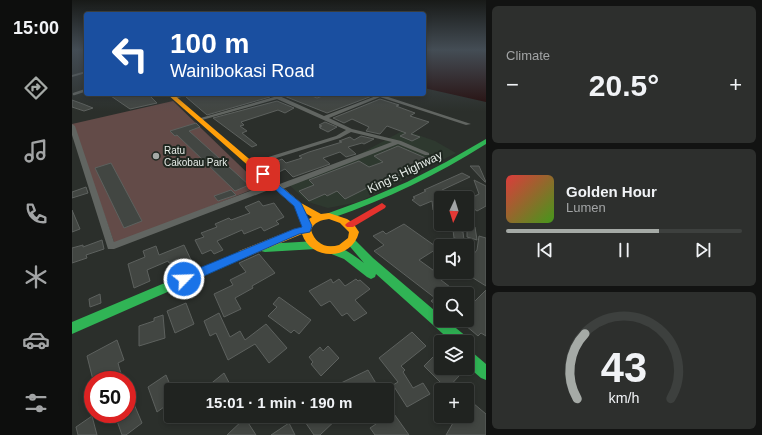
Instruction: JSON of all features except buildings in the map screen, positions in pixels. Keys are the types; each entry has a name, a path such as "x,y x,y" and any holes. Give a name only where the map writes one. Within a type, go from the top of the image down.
{"main road":[{"path":"172,96 298,205 319,217"},
{"name":"King's Highway","path":"330,216 363,205 418,181 448,165 486,141"},
{"name":"King's Highway","path":"350,225 372,211 486,148"},
{"path":"298,205 307,228 308,238 316,245 324,249 333,250 348,256 381,281 441,335"},
{"path":"72,328 254,249 307,228 312,220 319,217 330,216 344,220 350,225 354,234 352,242 344,248 333,250"},
{"path":"352,242 369,261 454,335"},
{"path":"254,249 316,245"},
{"path":"474,352 486,361"},
{"path":"474,363 486,373"}],"street":[{"path":"72,76 84,73"},
{"path":"325,118 375,96"},
{"path":"380,96 468,124"},
{"path":"200,119 278,97 350,130 399,142 427,154"},
{"path":"72,126 111,247 399,142"},
{"path":"251,164 338,137 350,130"}],"lane":[{"path":"74,94 84,91"}],"shaded area":[{"path":"426,70 486,70 486,102 426,88"},
{"name":"Ratu Cakobau Park","path":"173,101 261,186 115,245 72,124"},
{"path":"404,130 435,141 456,153 359,202 328,208 308,202 287,183 358,155"}],"traffic: fast":[{"path":"329,216 350,209 410,184 449,164 486,141"},
{"path":"351,242 369,261 454,335"},
{"path":"265,248 316,245"},
{"path":"333,250 348,256 371,274"},
{"path":"72,328 243,254"},
{"path":"474,363 486,373"}],"traffic: slow":[{"path":"172,96 298,205 319,217"},
{"path":"329,216 343,221 354,232 348,245 335,250 327,250 320,248 309,238 306,230 310,223 318,218 329,216"},
{"path":"243,254 297,231 306,230"}],"traffic: jam":[{"path":"350,225 382,206"}],"place":[{"name":"Ratu Cakobau Park","path":"156,156"}],"route":[{"path":"184,279 297,231 306,230 307,226 298,205 263,174"}]}
